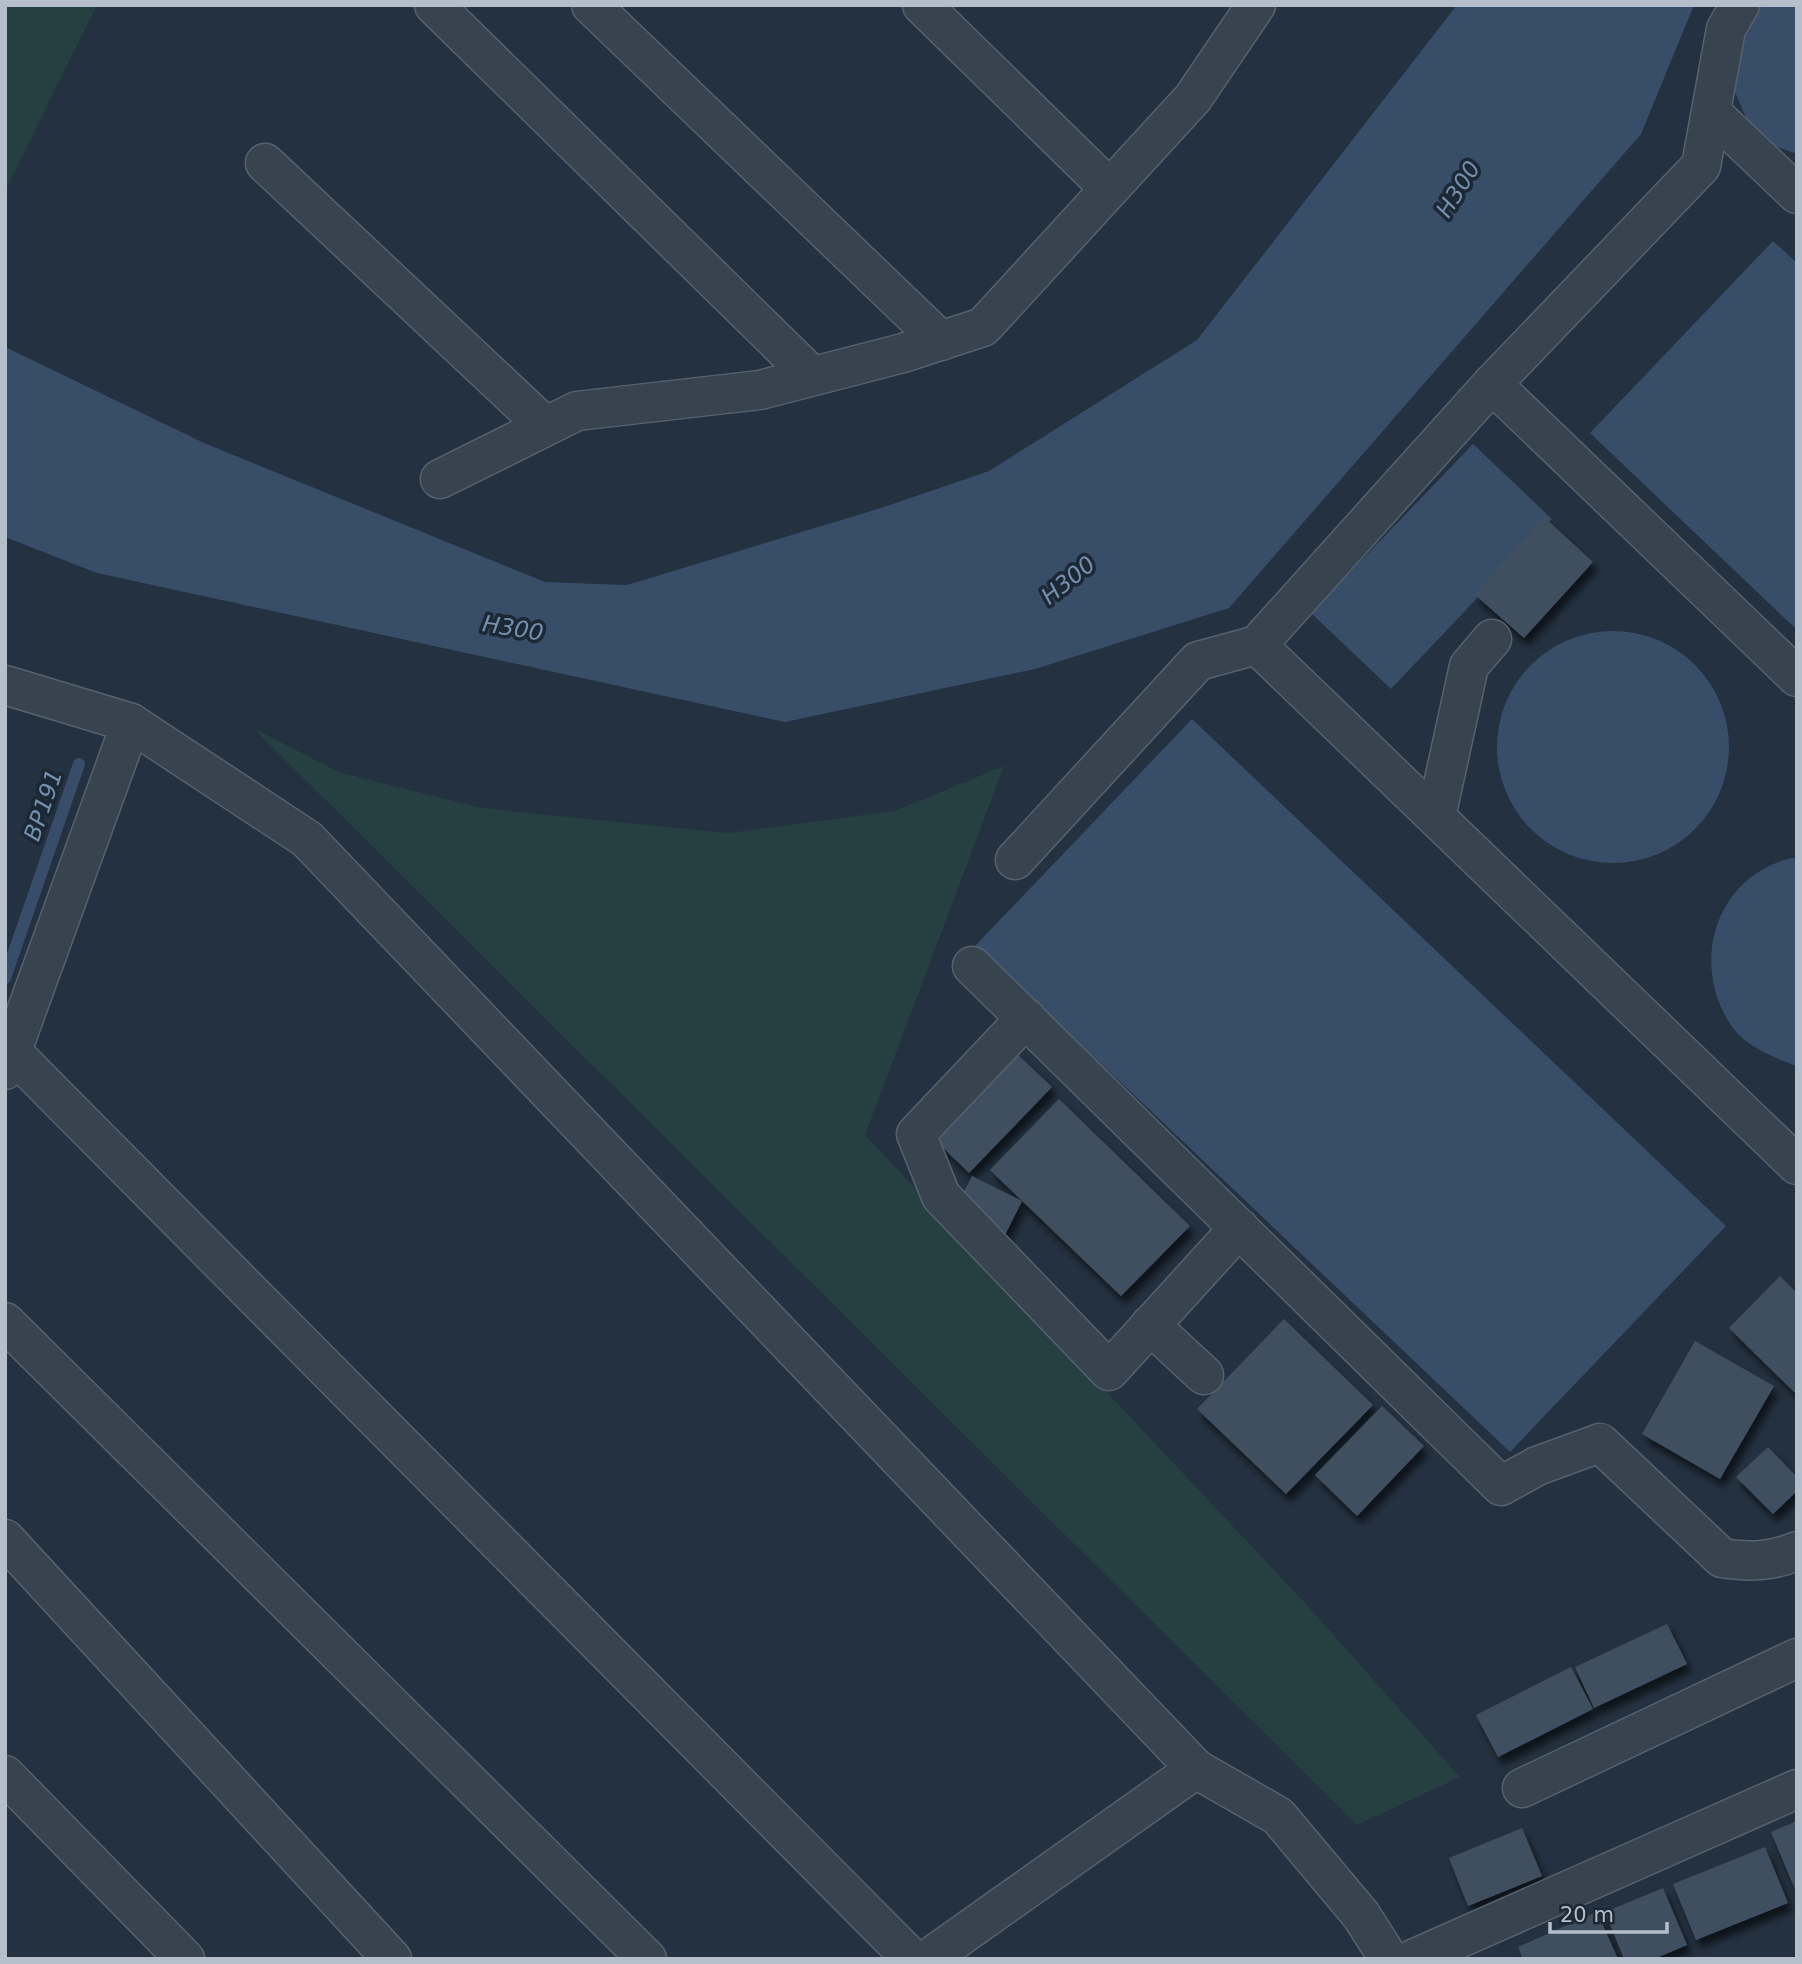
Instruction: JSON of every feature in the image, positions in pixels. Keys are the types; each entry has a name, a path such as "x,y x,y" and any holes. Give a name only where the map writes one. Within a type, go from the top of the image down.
{"street":[{"path":"434,5 812,376"},
{"path":"591,5 941,341"},
{"path":"922,5 1108,187"},
{"path":"1014,860 1198,661 1257,645 1492,384 1701,166 1726,29 1740,5"},
{"path":"440,478 577,411 760,390 983,327 1108,187 1193,98 1240,12"},
{"path":"1712,113 1797,194"},
{"path":"265,163 545,426"},
{"path":"1492,384 1797,677"},
{"path":"1436,817 1469,666 1492,639"},
{"path":"1257,645 1797,1165"},
{"path":"5,685 131,723 307,839 1196,1769 1278,1816 1361,1915 1389,1959"},
{"path":"131,723 8,1061 912,1959"},
{"path":"972,966 1501,1486 1537,1466 1600,1443 1722,1558 1746,1562 1772,1560 1797,1551"},
{"path":"1026,1018 916,1134 941,1196 1109,1371 1239,1228"},
{"path":"5,1322 647,1959"},
{"path":"1150,1325 1204,1376"},
{"path":"5,1539 391,1959"},
{"path":"1522,1788 1797,1658"},
{"path":"928,1959 1196,1769"},
{"path":"5,1775 185,1959"},
{"path":"1413,1959 1466,1932 1797,1789"}],"green space":[{"path":"5,5 97,5 5,191"},
{"path":"253,728 339,772 482,808 729,833 894,811 1004,766 865,1135 1306,1604 1460,1777 1357,1825"}],"water":[{"name":"H300","path":"1457,5 1694,5 1641,134 1229,608 1035,669 785,722 97,573 5,537 5,347 204,443 545,582 627,585 881,508 989,471 1197,340"},
{"path":"1759,5 1797,5 1797,154 1772,145 1747,120 1733,87 1746,18"},
{"path":"1773,241 1797,263 1797,630 1590,433"},
{"path":"1473,444 1552,519 1391,689 1311,613"},
{"path":"1613,631 1636,633 1668,645 1687,657 1703,673 1724,713 1729,747 1727,770 1715,802 1703,821 1687,837 1647,858 1613,863 1590,861 1558,849 1539,837 1523,821 1502,781 1497,747 1499,724 1511,692 1523,673 1539,657 1579,636"},
{"path":"1192,719 1726,1226 1510,1452 976,945"},
{"path":"1797,857 1796,1066 1757,1049 1733,1028 1716,994 1712,969 1713,943 1719,919 1731,898 1748,879 1770,865"}],"building":[{"path":"1544,517 1593,562 1524,638 1474,594"},
{"path":"1014,1051 1052,1087 969,1173 932,1137"},
{"path":"1059,1099 1190,1226 1121,1296 990,1170"},
{"path":"972,1176 1022,1201 1003,1239 953,1214"},
{"path":"1780,1276 1797,1293 1797,1395 1729,1328"},
{"path":"1284,1319 1373,1405 1286,1494 1197,1409"},
{"path":"1695,1341 1774,1386 1720,1479 1642,1434"},
{"path":"1382,1406 1424,1446 1357,1516 1315,1475"},
{"path":"1768,1447 1797,1477 1797,1491 1773,1514 1736,1477"},
{"path":"1667,1624 1687,1664 1594,1708 1575,1667"},
{"path":"1571,1667 1593,1709 1498,1757 1476,1715"},
{"path":"1797,1821 1797,1894 1771,1832"},
{"path":"1522,1828 1542,1876 1468,1906 1449,1858"},
{"path":"1765,1847 1788,1903 1696,1940 1673,1884"},
{"path":"1663,1888 1687,1945 1654,1959 1624,1959 1605,1912"},
{"path":"1597,1912 1618,1959 1523,1959 1518,1947"}],"waterway":[{"name":"BP191","path":"5,978 79,764"}]}
